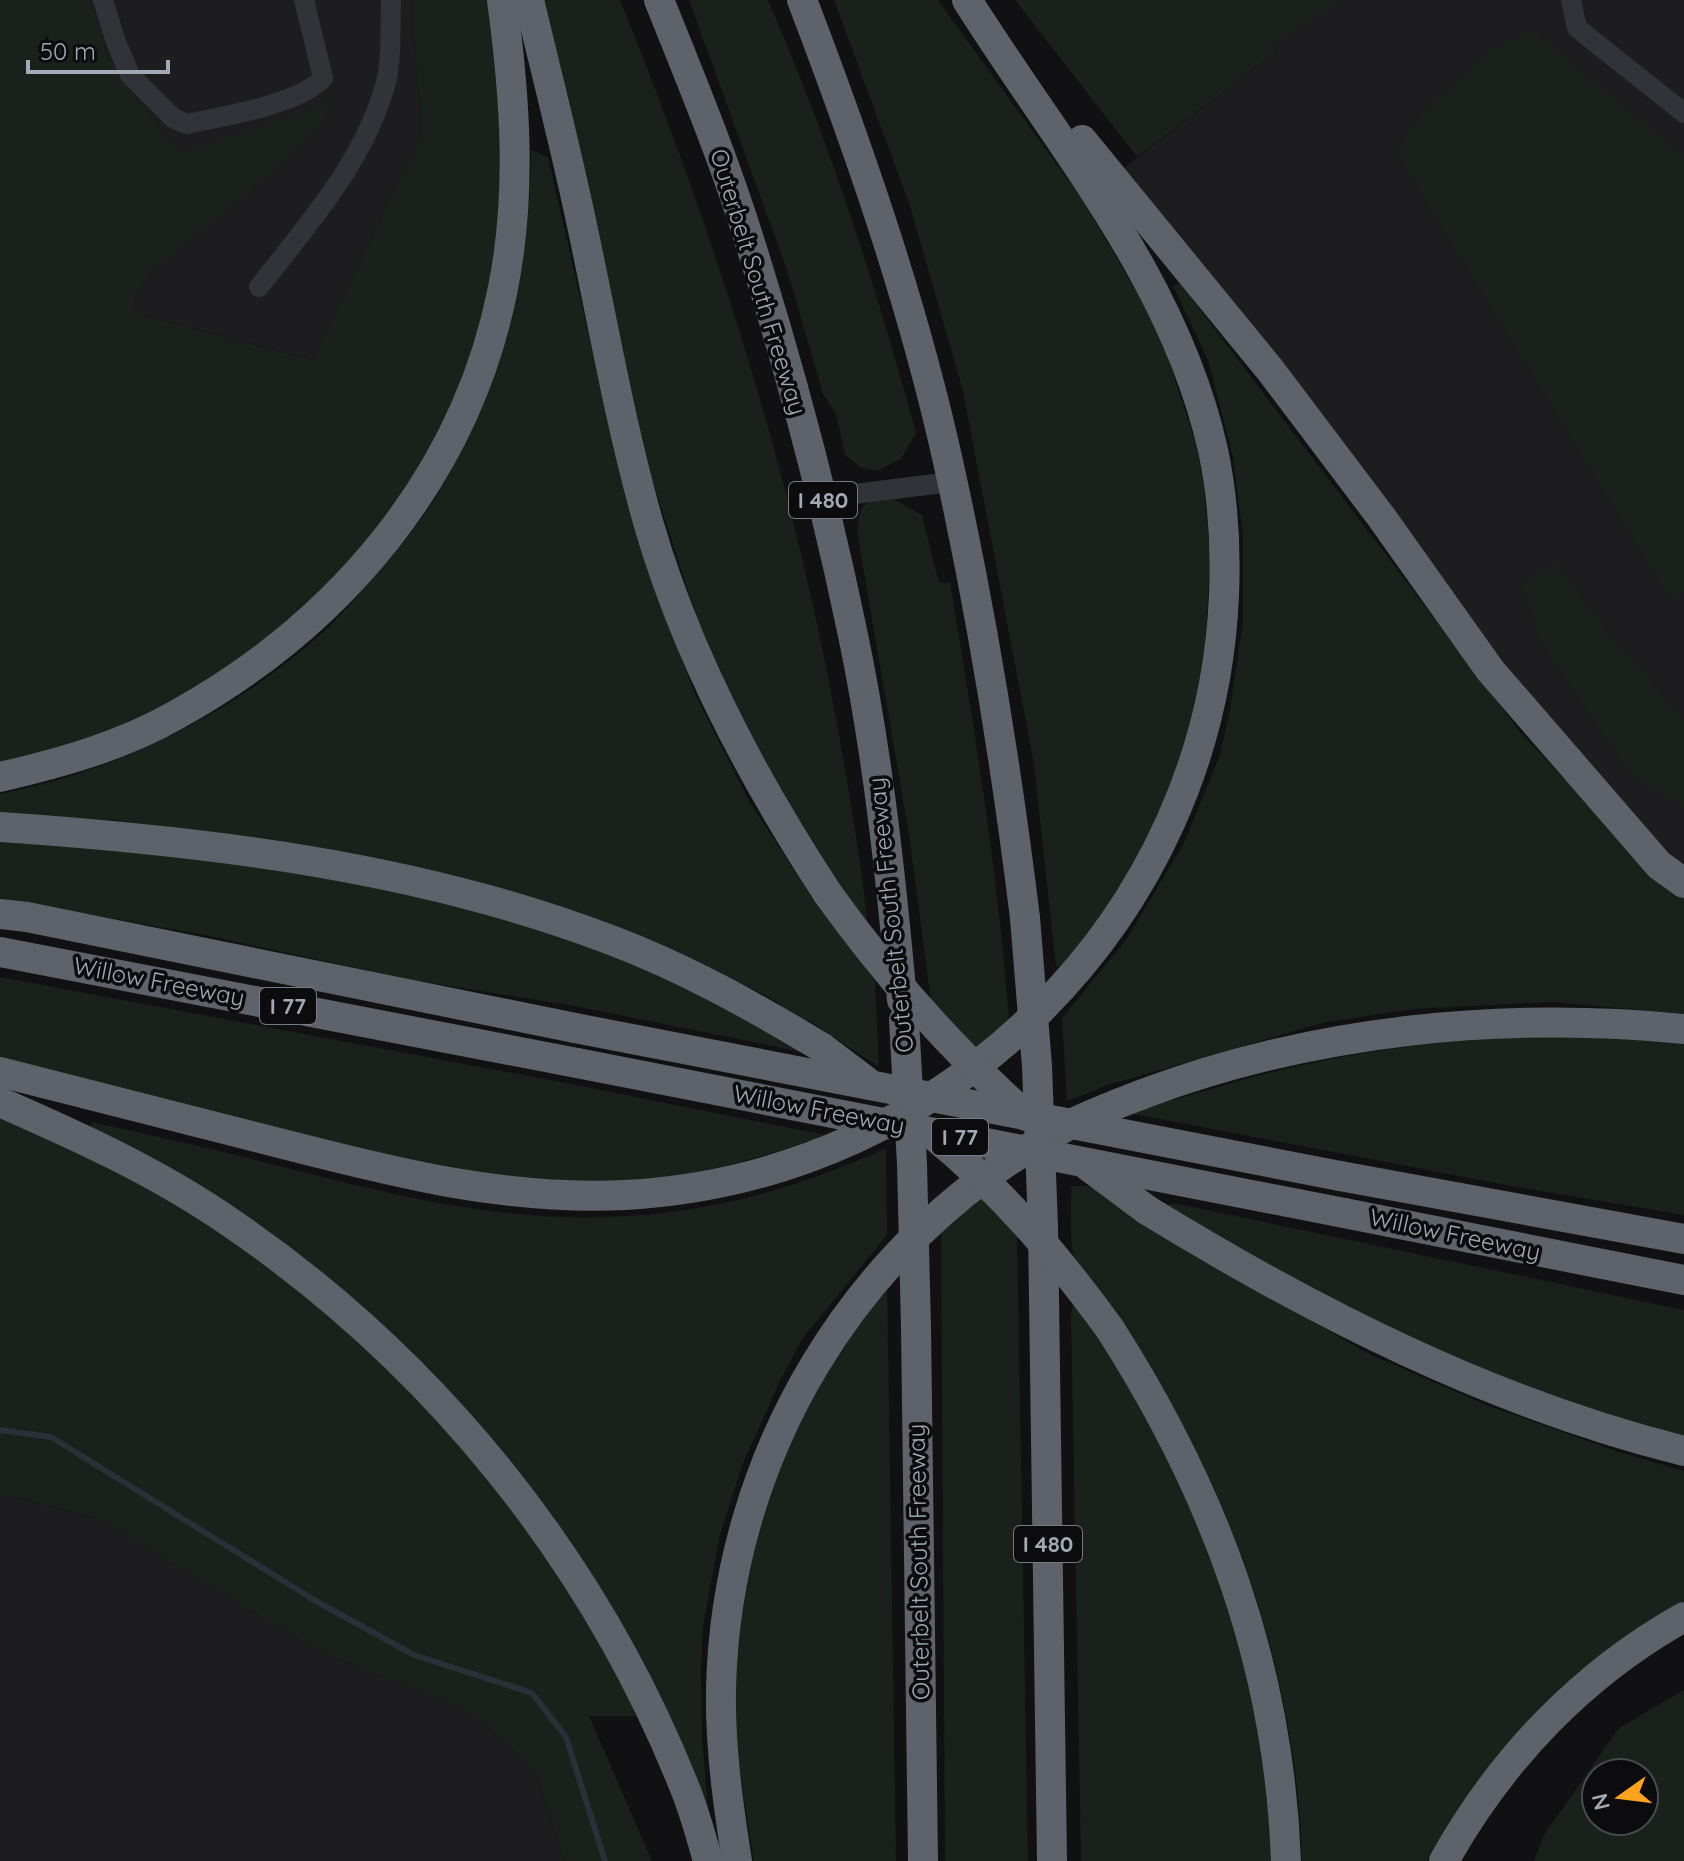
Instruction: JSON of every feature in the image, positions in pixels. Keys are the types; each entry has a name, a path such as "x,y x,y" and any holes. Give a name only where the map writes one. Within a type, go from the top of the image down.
{"highway":[{"path":"0,777 117,742 174,716 256,666 309,624 360,571 394,531 429,479 477,379 503,289 514,213 515,117 502,0"},
{"path":"529,0 582,225 625,433 650,527 683,618 729,725 763,790 828,894 900,987 989,1082 1032,1121 1147,1210 1227,1259 1401,1349 1533,1404 1684,1451"},
{"name":"Outerbelt South Freeway","path":"659,0 752,248 822,498 854,638 873,753 888,861 904,1020 912,1164 923,1861"},
{"path":"787,0 874,199"},
{"name":"I 480","path":"802,0 874,199 912,326 951,482 991,671 1008,782 1025,918 1037,1066 1043,1227 1052,1861"},
{"path":"967,0 1271,371 1382,518 1490,670 1659,865 1684,883"},
{"path":"0,1072 426,1180 522,1194 624,1195 736,1180 831,1150 878,1128 944,1088 998,1049 1055,997 1095,950 1131,899 1186,787 1210,710 1222,633 1223,524 1210,439 1170,322 1092,187 1012,72 967,0"},
{"path":"0,827 190,843 283,858 395,877 540,915 612,940 719,988 821,1047 893,1101 971,1166 1064,1267 1110,1329 1179,1446 1236,1582 1257,1652 1269,1708 1285,1830 1286,1861"},
{"name":"Willow Freeway","path":"0,914 1340,1176 1684,1239"},
{"name":"Willow Freeway","path":"0,952 1684,1280"},
{"path":"737,1861 722,1748 721,1688 725,1629 743,1528 775,1437 806,1378 838,1326 876,1276 921,1229 969,1189 1060,1129 1172,1083 1243,1062 1331,1043 1413,1031 1515,1023 1594,1023 1684,1029"},
{"path":"0,1102 117,1156 230,1222 342,1309 446,1409 518,1495 588,1595 619,1650 685,1787 708,1861"},
{"path":"1622,1270 1684,1287"},
{"path":"1444,1861 1460,1832 1507,1766 1543,1723 1618,1661 1684,1617"}],"lane":[{"path":"103,0 130,75 173,118 187,124 283,100 317,85 323,78 304,0"},
{"path":"259,287 329,197 367,137 386,83 391,0"},
{"path":"1571,0 1577,28 1684,113"},
{"path":"822,498 951,482"}],"shaded area":[{"path":"0,0 89,0 105,48 122,82 181,153 315,108 338,91 323,124 247,194 152,270 134,295 135,313 313,360 422,132 411,0 502,0 503,289 394,531 174,716 0,777"},
{"path":"73,0 411,0 422,132 314,360 134,313"},
{"path":"538,0 620,0 688,178 748,359 798,543 838,730 868,928 804,831 733,703 697,619 645,457"},
{"path":"689,0 768,0 790,53 850,214 916,433 901,459 876,471 860,467 845,455 836,414 823,394 787,270"},
{"path":"834,0 938,0 1084,202 1141,300 1164,346 1196,444 1210,553 1205,660 1191,731 1142,858 1068,961 1056,967 1034,764 963,391 910,206"},
{"path":"1015,0 1342,0 1271,44 1276,52 1137,157"},
{"path":"1243,0 1684,0 1684,883 1659,865 1112,177 1276,52"},
{"path":"1535,30 1684,156 1684,593 1670,599 1395,151 1421,114 1490,50"},
{"path":"531,150 548,157 624,489 647,566 694,692 750,803 813,899 875,981 879,1067 769,997 652,941 582,913 458,876 258,838 113,820 0,815 0,794 87,771 130,754 211,714 250,690 329,627 404,541 436,497 464,447 497,366 519,280 526,237"},
{"path":"1180,283 1521,733 1639,859 1684,896 1684,1014 1552,1002 1414,1009 1326,1022 1108,1085 1067,1101 1062,1018 1126,940 1184,843 1220,755 1243,622 1243,537 1233,457 1208,360 1173,286"},
{"path":"876,496 892,498 922,515 939,583 950,582 992,855 1009,1020 974,1048 931,1001 909,835 857,531 861,508"},
{"path":"1556,562 1607,630 1684,720 1684,807 1631,775 1541,642 1521,583"},
{"path":"0,838 115,848 337,879 421,896 600,945 754,1018 802,1052 574,1006 412,980 204,935 0,898"},
{"path":"0,977 577,1085 825,1135 771,1154 715,1168 629,1181 558,1183 434,1167 352,1149 0,1058"},
{"path":"1528,1036 1660,1040 1684,1044 1684,1215 1517,1187 1128,1113 1262,1075 1342,1057 1466,1040"},
{"path":"0,1102 177,1189 446,1409 652,1716 589,1716 652,1861 564,1861 535,1769 470,1712 319,1651 97,1519 0,1493"},
{"path":"92,1122 404,1196 484,1210 565,1217 642,1215 714,1205 818,1176 886,1148 887,1235 803,1338 743,1463 720,1535 703,1626 701,1670 702,1739 709,1822 691,1776 447,1397 91,1130"},
{"path":"1071,1186 1087,1186 1101,1192 1169,1240 1371,1355 1489,1406 1616,1451 1684,1471 1684,1601 1627,1635 1550,1698 1485,1773 1427,1861 1302,1861 1292,1750 1269,1642 1253,1590 1213,1486 1182,1423 1135,1344 1077,1266 1072,1241"},
{"path":"983,1198 1017,1233 1028,1861 945,1861 941,1231"},
{"path":"1174,1203 1684,1310 1684,1441 1473,1369 1325,1300 1163,1207"},
{"path":"887,1281 896,1861 754,1861 737,1746 735,1698 736,1650 752,1555 781,1463 800,1419 829,1364"},
{"path":"1074,1303 1106,1343 1194,1504 1255,1690 1275,1861 1081,1861 1071,1314"},
{"path":"0,1493 97,1519 319,1651 470,1712 535,1769 564,1861 0,1861"},
{"path":"1684,1690 1684,1861 1534,1861 1544,1835 1580,1784 1580,1837 1660,1837 1660,1757 1599,1757 1619,1728"}],"waterway":[{"path":"0,1430 51,1437 314,1600 414,1655 532,1693 566,1737 605,1861"}]}
